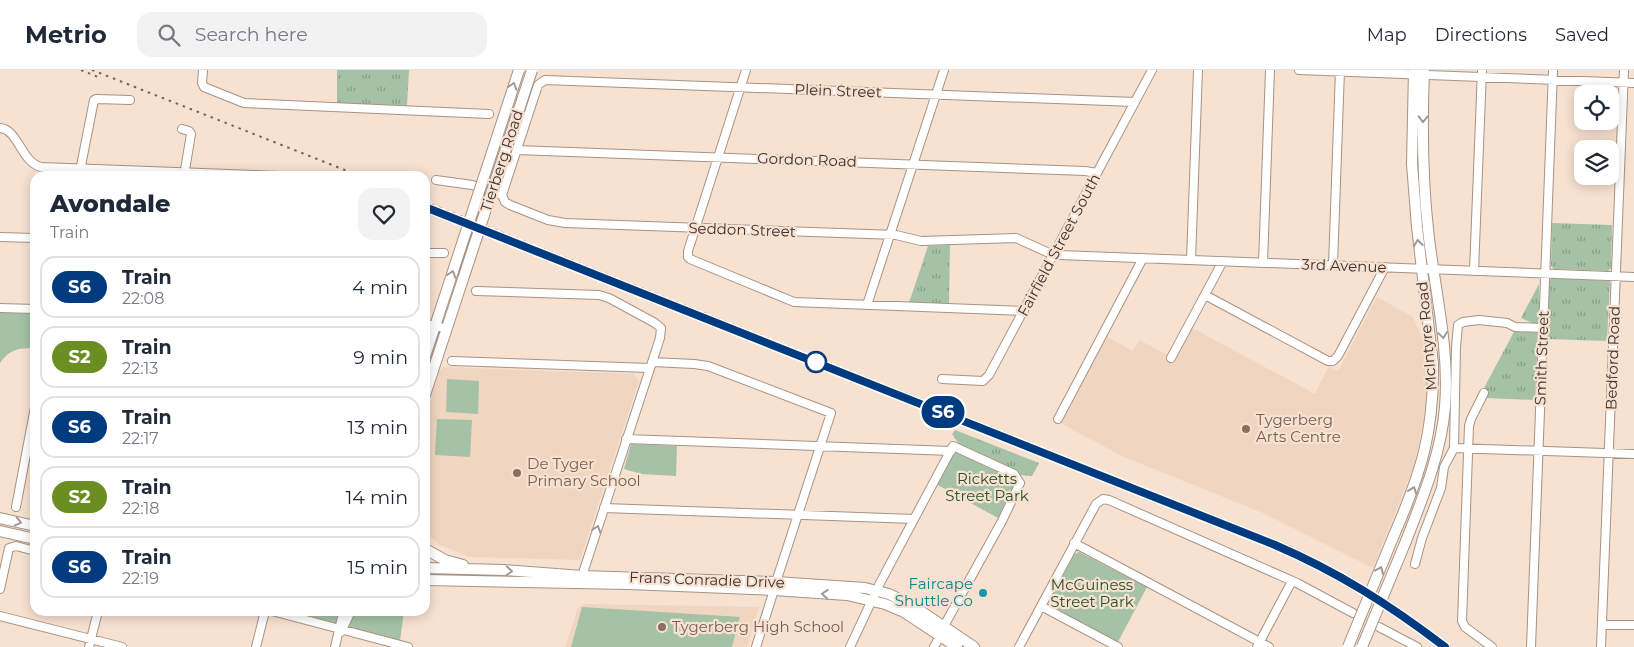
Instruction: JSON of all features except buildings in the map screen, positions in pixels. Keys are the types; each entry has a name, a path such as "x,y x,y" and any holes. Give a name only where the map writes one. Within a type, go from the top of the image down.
{"main road":[{"name":"Tierberg Road","path":"432,324 519,70"},
{"name":"Tierberg Road","path":"430,380 532,70"},
{"name":"McIntyre Road","path":"1348,647 1421,467 1432,413 1433,364 1412,164 1419,72"},
{"name":"McIntyre Road","path":"1362,647 1432,475 1441,440 1445,406 1444,342 1433,269 1423,168 1419,72"},
{"path":"0,518 30,525"},
{"path":"0,531 30,538"},
{"path":"430,552 445,560 474,569"},
{"name":"Frans Conradie Drive","path":"430,568 474,569 581,580 775,586 847,595 875,596 974,647"},
{"name":"Frans Conradie Drive","path":"430,580 515,583 581,580"},
{"name":"Frans Conradie Drive","path":"942,631 957,647"}],"street":[{"path":"204,70 202,83 204,87 244,103 489,114"},
{"path":"746,70 695,228 688,257 693,261 794,302 1024,311"},
{"path":"867,305 944,70"},
{"name":"Fairfield Street South","path":"942,379 985,380 989,375 1152,70"},
{"path":"1191,260 1198,70"},
{"path":"1263,263 1270,70"},
{"path":"1299,70 1482,73 1553,80 1634,83"},
{"name":"Smith Street","path":"1531,647 1553,70"},
{"name":"Bedford Road","path":"1602,647 1624,70"},
{"path":"1333,265 1340,71"},
{"path":"1474,271 1482,73"},
{"name":"Plein Street","path":"517,150 538,85 542,81 548,80 1135,102"},
{"path":"80,171 94,100 130,100"},
{"path":"0,128 9,132 28,161 36,166 73,171"},
{"path":"182,129 190,132 191,136 185,171"},
{"path":"502,195 517,150"},
{"name":"Gordon Road","path":"517,150 1092,171 1097,173"},
{"name":"Seddon Street","path":"436,180 472,185 502,195 507,204 556,222 891,234 921,241 1016,238 1055,254"},
{"path":"0,237 30,238"},
{"path":"430,253 444,253"},
{"name":"3rd Avenue","path":"1055,254 1634,277"},
{"path":"1058,419 1143,258"},
{"path":"1171,358 1223,261"},
{"path":"1205,295 1333,361 1338,356 1386,267"},
{"path":"476,291 599,295 609,298 659,325 661,332 581,580"},
{"path":"0,308 30,309"},
{"path":"1415,564 1422,538 1441,488 1444,467 1454,448 1458,325 1463,322 1479,320 1507,323 1515,327 1543,328"},
{"path":"432,324 448,326"},
{"path":"452,361 650,365 694,364 708,366 832,413 756,647"},
{"path":"1484,393 1470,423 1462,621 1465,627 1492,647"},
{"path":"626,439 752,444 952,448 1014,474 1019,479 1019,486 934,647"},
{"path":"850,647 952,448"},
{"path":"1454,448 1634,454"},
{"path":"16,507 30,455"},
{"path":"1019,647 1096,504 1100,500 1109,500 1292,581 1353,613"},
{"path":"604,508 914,519"},
{"path":"1074,544 1258,644 1269,647"},
{"path":"0,589 9,548 16,546 30,550"},
{"path":"1258,644 1292,581"},
{"path":"1041,606 1118,647"},
{"path":"0,616 90,643 122,647"},
{"path":"90,643 97,616"},
{"path":"256,647 264,616"},
{"path":"289,616 340,631 408,647"},
{"path":"335,647 343,616"},
{"path":"340,631 348,616"},
{"path":"1602,625 1634,625"},
{"path":"1379,627 1417,647"}],"shaded area":[{"name":"Tygerberg Arts Centre","path":"1377,297 1413,317 1424,343 1427,384 1424,418 1414,466 1373,568 1263,513 1124,457 1060,423 1107,337 1133,351 1139,340 1176,359 1192,328 1315,394 1329,366 1338,371"},
{"name":"De Tyger Primary School","path":"443,367 633,374 639,381 580,560 470,557 440,545 430,536 430,400 439,372"},
{"name":"Tygerberg High School","path":"584,604 759,607 747,647 565,647 578,608"}],"green space":[{"path":"337,70 409,70 407,106 337,105"},
{"path":"1552,223 1612,225 1611,268 1608,271 1554,269 1551,266"},
{"path":"950,245 949,304 909,303 928,246"},
{"path":"1554,278 1610,281 1607,341 1547,339 1549,280"},
{"path":"1539,284 1539,324 1537,325 1521,318"},
{"path":"0,312 30,314 30,348 11,352 0,363"},
{"path":"1515,330 1538,333 1535,400 1487,398 1489,391 1484,388"},
{"path":"447,379 479,381 478,414 446,412"},
{"path":"437,419 472,420 470,457 435,455"},
{"path":"955,430 1039,463 1032,476 1020,475 959,444 952,434"},
{"path":"631,444 677,446 676,476 641,474 624,469"},
{"name":"Ricketts Street Park","path":"958,452 1012,476 1016,482 998,518 936,484 953,454"},
{"name":"McGuiness Street Park","path":"1079,552 1147,587 1118,642 1051,606 1050,598 1073,555"},
{"name":"Tygerberg High School","path":"582,607 740,617 732,647 571,647"},
{"path":"310,616 403,616 400,641 351,629 351,627"}],"railway":[{"path":"81,70 98,77"},
{"path":"92,70 347,171"},
{"path":"430,204 1291,547 1374,592 1413,618 1451,647"}],"train":[{"name":"S6","path":"430,209 1245,532 1349,581 1410,620 1445,647"}],"place":[{"name":"Tygerberg Arts Centre","path":"1246,429"},
{"name":"De Tyger Primary School","path":"517,473"},
{"name":"Faircape Shuttle Co","path":"983,593"},
{"name":"Tygerberg High School","path":"662,627"}]}
